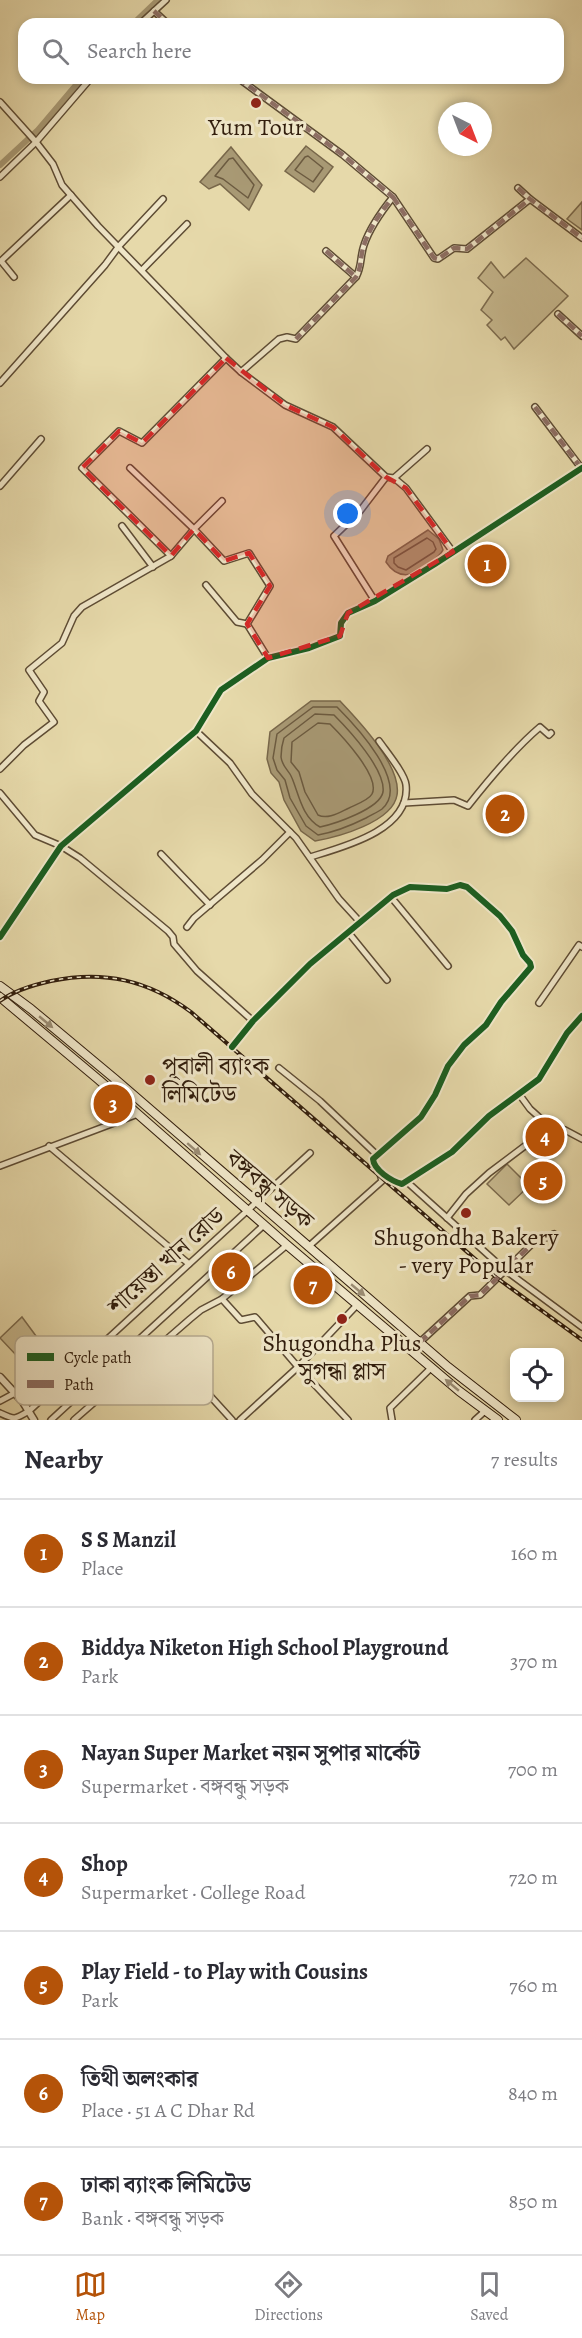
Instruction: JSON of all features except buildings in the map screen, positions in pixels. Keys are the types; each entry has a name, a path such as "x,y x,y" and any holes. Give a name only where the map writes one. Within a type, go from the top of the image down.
{"main road":[{"name":"বঙ্গবন্ধু সড়ক","path":"0,986 65,1037 256,1203 516,1420"},
{"name":"বঙ্গবন্ধু সড়ক","path":"0,997 138,1114 264,1226 498,1420"}],"street":[{"path":"146,18 166,0"},
{"path":"153,11 161,18"},
{"path":"0,177 36,142 86,84"},
{"path":"246,84 343,155 393,197 434,258 438,259 454,248 467,249 530,199"},
{"path":"0,102 36,142 53,164 62,184 98,226 226,358 285,405 333,427 386,477 394,478 406,488 453,552"},
{"path":"518,188 582,238"},
{"path":"14,277 1,260 71,195"},
{"path":"241,372 279,339 287,337 296,339 356,277 360,269 362,248 374,222 393,197"},
{"path":"0,383 163,199"},
{"path":"142,270 187,224"},
{"path":"326,251 356,277"},
{"path":"558,314 582,336"},
{"path":"171,556 82,468 119,431 142,443 226,358"},
{"path":"0,937 61,846 196,731 222,690 268,658 309,648 340,636 341,623 348,613 375,601 582,468 535,407"},
{"path":"0,486 41,439"},
{"path":"394,478 427,449"},
{"path":"129,468 194,529 224,561 249,553 270,586 247,624"},
{"path":"375,601 334,536 360,511 386,477"},
{"path":"0,769 24,745 54,723 39,700 44,692 29,670 62,643 74,616 82,607 171,556 222,501"},
{"path":"122,526 153,567"},
{"path":"206,585 237,622 247,624 268,658"},
{"path":"404,803 454,800 468,806 528,737 540,727 549,735 551,733"},
{"path":"196,731 230,763 252,794 290,832 339,899 360,922"},
{"path":"310,857 368,837 390,822 404,803 406,783 379,741"},
{"path":"0,794 35,835 61,846 106,878 119,893 168,931 173,937 174,944 197,971 253,1021"},
{"path":"187,927 290,832"},
{"path":"160,854 210,905"},
{"path":"232,1047 253,1021 310,964 391,897 411,887 447,889 460,885 467,887 500,916 512,931 531,967 501,1002 486,1025 464,1045 448,1066 435,1095 421,1117 372,1161 391,1180 402,1184 452,1152 489,1116 538,1079 567,1033 582,1016"},
{"path":"391,897 448,966"},
{"path":"348,932 387,980"},
{"path":"539,1003 581,946 582,937"},
{"path":"279,1068 320,1101 377,1155"},
{"path":"519,1094 530,1109 550,1127 565,1130 582,1139"},
{"path":"0,1166 138,1114"},
{"path":"447,1218 466,1194 489,1173 550,1127"},
{"path":"49,1146 189,1264"},
{"name":"শায়েস্তা খান রোড","path":"110,1336 310,1153"},
{"path":"308,1247 382,1180 379,1168"},
{"path":"406,1181 505,1270 582,1327"},
{"path":"143,1336 264,1226"},
{"path":"420,1342 470,1296 480,1295 532,1244 554,1234"},
{"path":"170,1336 201,1310 222,1299 287,1245"},
{"path":"222,1299 241,1320 255,1317 297,1367 348,1420"},
{"path":"240,1420 297,1367 358,1304"},
{"path":"392,1420 390,1408 432,1367"},
{"path":"0,1377 15,1393 0,1401"},
{"path":"213,1402 228,1419"},
{"path":"24,1405 34,1420"},
{"name":"শায়েস্তা খান রোড","path":"28,1411 35,1405"},
{"path":"51,1420 67,1405"},
{"path":"74,1420 91,1405"},
{"path":"0,1413 10,1420 15,1420 28,1411"},
{"path":"475,1420 485,1411"}],"highlighted area":[{"path":"226,358 285,405 333,427 386,477 406,488 453,552 348,613 340,636 268,658 247,624 270,586 249,553 224,561 194,529 171,556 82,468 119,431 142,443"}],"shaded area":[{"path":"582,202 582,230 567,219"},
{"path":"526,258 568,296 514,349 505,337 501,340 487,325 492,320 481,310 493,292 478,278 491,262 504,278"},
{"path":"507,1164 529,1186 509,1205 487,1184"},
{"path":"540,1170 552,1181 542,1192 531,1181"},
{"path":"22,1317 36,1336 15,1336 15,1354 0,1338"}],"water":[{"path":"306,146 333,167 314,192 285,171"},
{"path":"231,147 262,185 249,210 220,184 209,189 200,182"},
{"path":"428,530 439,539 443,550 441,553 428,565 414,573 399,574 392,569 386,562 388,556"},
{"path":"311,701 340,701 377,744 393,771 397,783 397,795 393,805 386,813 363,827 315,841 301,831 284,800 279,782 271,773 267,759 270,732"}],"waterway":[{"path":"139,18 158,0"},
{"path":"0,165 38,130 77,84"}],"railway":[{"path":"0,1001 38,984 89,977 125,980 142,985 175,1001 191,1012 497,1278 582,1340"}],"marked path":[{"path":"154,11 162,18"},
{"path":"246,84 343,155 393,197 369,232 356,277 296,339"},
{"path":"518,188 582,238"},
{"path":"393,197 434,258 438,259 454,248 467,249 530,199"},
{"path":"326,251 356,277"},
{"path":"558,314 582,336"},
{"path":"535,407 582,469"},
{"path":"420,1342 470,1296 480,1295 532,1244 554,1234"}],"cycle path":[{"path":"0,937 61,846 196,731 221,690 268,658 309,648 340,636 341,623 348,613 375,601 435,564 582,468"},
{"path":"232,1047 253,1021 310,964 393,895 410,887 447,889 460,885 467,887 500,916 512,931 531,967 501,1002 486,1025 464,1045 448,1066 435,1095 421,1117 373,1159 376,1167 384,1174 402,1184 452,1152 489,1116 539,1079 567,1033 582,1016"}],"place":[{"name":"Yum Tour","path":"256,103"},
{"name":"S S Manzil","path":"487,564"},
{"name":"Biddya Niketon High School Playground","path":"505,814"},
{"name":"পূবালী ব্যাংক লিমিটেড","path":"150,1080"},
{"name":"Nayan Super Market নয়ন সুপার মার্কেট","path":"113,1104"},
{"name":"Shop","path":"545,1137"},
{"name":"Play Field - to Play with Cousins","path":"543,1181"},
{"name":"Shugondha Bakery - very Popular","path":"466,1213"},
{"name":"তিথী অলংকার","path":"231,1272"},
{"name":"ঢাকা ব্যাংক লিমিটেড","path":"313,1285"},
{"name":"Shugondha Plus সুগন্ধা প্লাস","path":"342,1319"}]}
